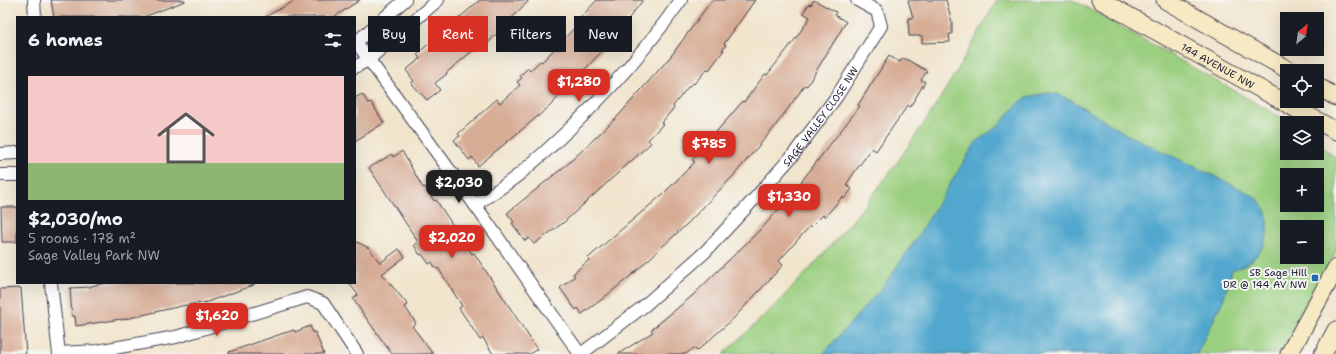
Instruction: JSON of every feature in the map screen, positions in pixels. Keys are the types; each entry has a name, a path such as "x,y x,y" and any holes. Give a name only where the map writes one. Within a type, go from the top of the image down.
{"main road":[{"name":"144 AVENUE NW","path":"1100,0 1333,132"},
{"path":"1165,0 1280,65"},
{"path":"1324,90 1336,97"},
{"path":"1289,354 1336,268"},
{"path":"1323,354 1336,330"}],"street":[{"path":"34,0 35,16"},
{"path":"405,0 356,42 581,354"},
{"path":"356,67 368,60 438,0"},
{"path":"475,205 522,173 573,126 623,74 661,28 681,0"},
{"name":"SAGE VALLEY CLOSE NW","path":"581,354 644,306 705,252 793,155 837,96 881,26 877,11 857,0"},
{"path":"0,154 16,153"},
{"path":"0,175 16,175"},
{"path":"51,284 59,354 97,351 176,337 307,297 323,303 357,354"}],"green space":[{"path":"997,0 1073,0 1280,117 1280,160 1324,160 1324,149 1336,158 1336,252 1281,354 723,354 803,277 852,221 897,163 929,116"}],"water":[{"path":"1047,93 1057,94 1071,100 1126,134 1241,189 1255,197 1261,203 1268,219 1267,236 1264,244 1260,252 1252,260 1232,270 1224,298 1197,354 823,354 885,284 916,239 976,142 999,125 1018,104 1027,97"}],"building":[{"path":"51,0 185,0 147,16 54,16"},
{"path":"296,0 360,0 336,16 267,16"},
{"path":"480,0 529,0 514,16 496,16 496,34 488,43 488,16 461,16"},
{"path":"597,0 643,0 631,16 582,16"},
{"path":"712,0 755,0 724,44 726,45 722,50 724,50 709,70 707,69 694,84 693,83 688,87 673,106 674,108 661,123 663,124 648,140 651,143 563,223 534,244 529,238 525,241 512,223 514,222 507,213 570,162 619,115 671,56"},
{"path":"814,0 836,12 835,15 846,22 807,86 805,85 773,129 734,175 688,223 633,274 601,300 582,314 578,308 576,310 560,288 575,276 573,274 589,260 588,258 663,194 695,162 692,160 743,101 744,102 765,74 767,75 796,38 810,17 803,13 809,4 811,5"},
{"path":"908,0 946,0 952,22 952,34 949,34 950,42 922,43 922,36 909,36 908,18 913,18"},
{"path":"574,28 574,52 601,52 549,107 478,166 472,157 469,160 454,140 460,136 458,134 497,99 500,103 520,85 517,82 522,78 520,76 528,68 530,71 552,52 566,52 566,37"},
{"path":"428,45 428,52 471,52 435,83 440,90 427,100 411,83 414,81 406,70 420,59 417,54"},
{"path":"889,56 900,62 902,59 906,59 927,71 921,80 925,82 910,107 908,105 876,151 872,148 851,177 846,185 852,189 844,199 842,197 825,217 823,215 811,227 810,226 779,261 783,265 734,318 697,351 694,348 686,354 618,354 653,332 651,330 692,296 765,225 797,187 860,106 858,105"},
{"path":"362,94 368,103 371,102 384,123 356,140 356,97"},
{"path":"402,151 423,188 425,187 434,201 436,200 472,254 474,253 537,349 530,354 493,354 483,338 480,340 459,308 462,306 438,268 436,269 432,262 429,264 422,254 420,255 414,245 418,243 415,237 369,168 392,154 393,157"},
{"path":"1,207 16,207 16,242 2,242"},
{"path":"356,242 369,248 380,263 399,249 405,257 382,274 408,305 405,307 416,323 412,326 433,354 392,354 353,299 358,295 350,284 356,284"},
{"path":"102,284 254,284 207,302 181,306 121,320 76,326 75,316 72,316 70,288"},
{"path":"21,288 26,354 0,354 0,289"},
{"path":"310,326 313,333 315,332 324,354 229,354 229,352 281,334 294,330 295,332"}],"place":[{"name":"SB Sage Hill DR @ 144 AV NW","path":"1315,278"}]}
